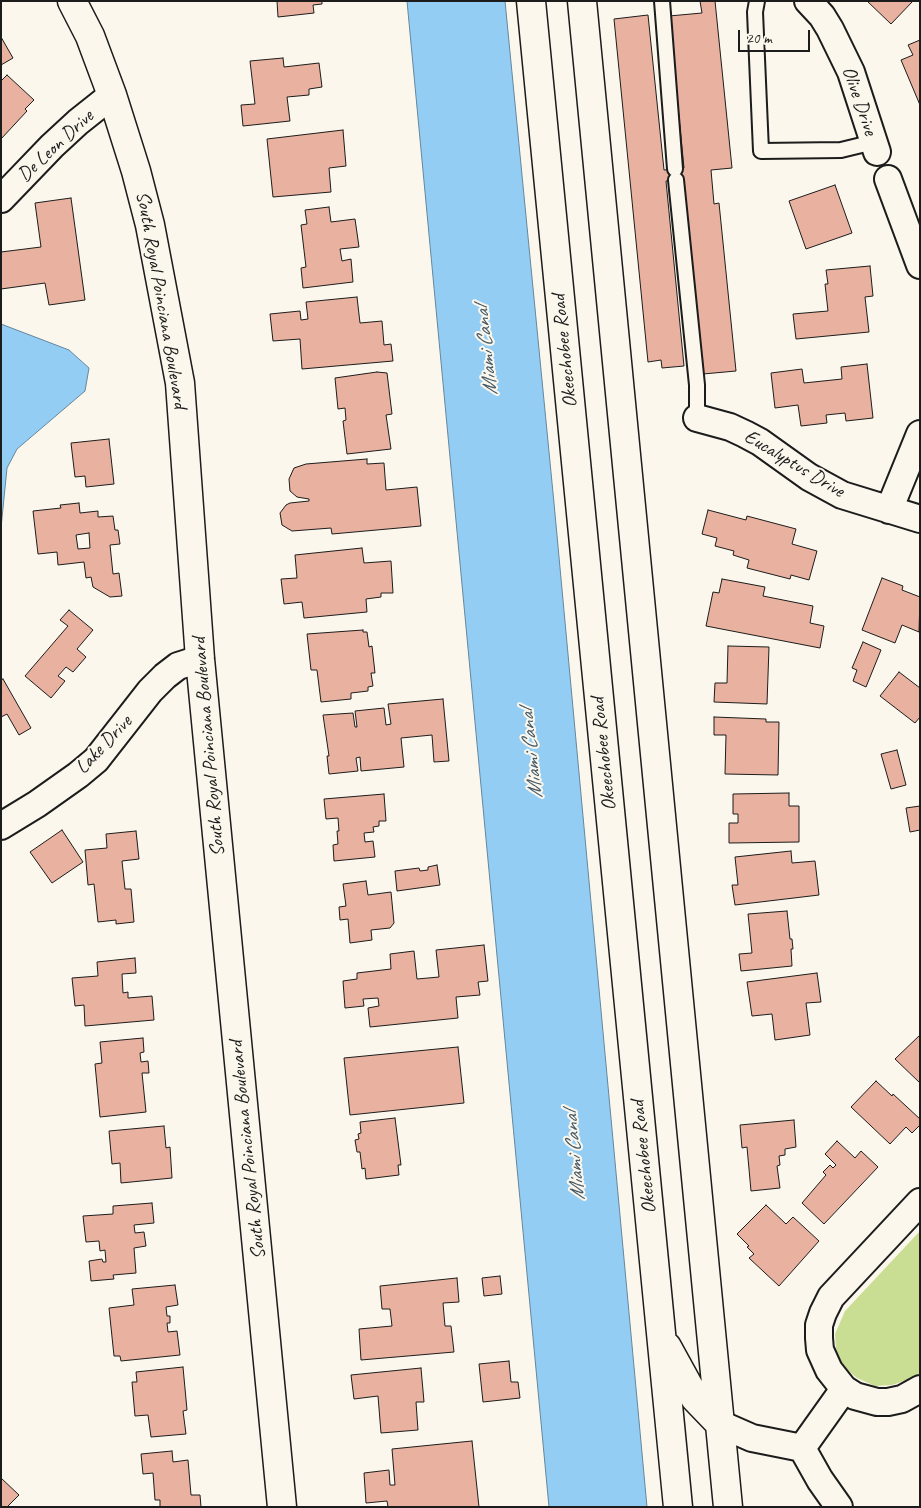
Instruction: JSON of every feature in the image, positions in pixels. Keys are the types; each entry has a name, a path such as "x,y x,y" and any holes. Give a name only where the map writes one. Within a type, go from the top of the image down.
{"main road":[{"name":"South Royal Poinciana Boulevard","path":"72,1 90,36 136,171 150,225 180,383 200,659 282,1507"},
{"name":"Okeechobee Road","path":"531,1 678,1507"},
{"path":"582,1 728,1507"},
{"path":"661,1337 695,1398 720,1424"}],"street":[{"name":"Olive Drive","path":"808,1 822,16 830,29 851,72 876,147"},
{"name":"De Leon Drive","path":"1,200 52,146 78,122 112,96"},
{"path":"888,179 914,232 920,265"},
{"name":"Eucalyptus Drive","path":"696,418 730,427 745,434 760,442 808,477 830,489 862,502 920,519"},
{"path":"889,510 920,434"},
{"name":"Lake Drive","path":"1,826 37,804 96,760 150,691 165,676 178,666 200,659"},
{"path":"920,1202 837,1290 826,1304 819,1325 820,1350 829,1370 844,1389 855,1396 877,1402 888,1402 902,1399 920,1389"},
{"path":"802,1448 844,1389"},
{"path":"720,1424 752,1438 802,1448 820,1480 839,1507"}],"lane":[{"path":"662,1 676,175 697,385 696,418"},
{"path":"757,1 755,12 761,152 876,147"}],"green space":[{"path":"920,1231 920,1373 910,1379 892,1385 875,1386 857,1378 843,1366 836,1349 835,1334 845,1311"}],"water":[{"name":"Miami Canal","path":"407,1 505,1 554,503 647,1507 549,1507"},
{"path":"1,324 69,350 89,368 85,391 17,449 7,468 1,528"}],"building":[{"path":"277,1 322,1 322,4 313,5 314,13 278,17"},
{"path":"700,1 715,1 732,168 711,170 714,204 719,203 736,371 703,374 683,179 666,181 684,366 662,368 661,360 648,362 614,19 648,15 664,170 684,168 669,16 702,13"},
{"path":"867,1 913,1 891,24"},
{"path":"1,37 13,58 1,65"},
{"path":"920,40 920,105 901,60 913,55 908,45"},
{"path":"283,58 284,67 319,63 322,87 309,89 309,95 287,97 290,121 243,126 241,105 255,104 250,61"},
{"path":"7,75 34,100 25,109 27,111 1,139 1,81"},
{"path":"343,130 346,166 329,168 331,192 273,197 267,139"},
{"path":"835,185 852,233 806,249 789,201"},
{"path":"71,198 85,300 49,305 45,283 1,289 1,252 41,247 35,203"},
{"path":"329,207 331,222 355,219 359,247 340,249 342,261 351,259 353,282 303,288 301,268 306,267 301,225 307,224 305,210"},
{"path":"870,266 873,296 865,297 869,332 796,339 793,314 828,311 825,284 828,284 826,270"},
{"path":"357,297 360,323 382,321 384,345 391,344 393,361 302,369 300,339 273,341 270,314 300,311 301,320 308,319 306,302"},
{"path":"867,364 873,418 846,421 845,413 826,415 827,423 801,426 798,405 775,408 771,373 802,369 804,383 842,379 841,367"},
{"path":"377,372 387,373 392,414 386,415 391,449 347,454 343,421 346,420 345,408 338,409 335,378"},
{"path":"109,439 114,484 86,487 85,476 75,477 71,443"},
{"path":"367,459 367,464 384,463 386,490 417,487 421,526 332,534 331,528 292,531 282,525 280,513 286,505 309,501 309,499 297,497 290,491 289,479 294,468 306,464"},
{"path":"79,503 80,513 98,511 98,517 113,516 120,544 110,545 113,574 119,573 122,596 110,597 93,587 91,577 86,578 84,562 58,565 57,552 38,554 33,511 61,508 60,505","holes":["89,533 90,548 78,549 76,535"]},
{"path":"708,510 746,520 747,516 796,529 792,544 817,551 809,580 791,575 790,579 747,568 749,560 733,555 734,551 715,546 717,538 702,534"},
{"path":"362,548 364,563 391,561 393,593 381,593 381,597 366,599 367,612 304,618 302,602 284,604 281,579 297,578 295,555"},
{"path":"882,578 903,586 902,590 920,597 919,632 902,625 895,643 862,630"},
{"path":"722,579 765,587 763,596 813,606 810,623 824,626 820,648 706,626 713,592 719,593"},
{"path":"69,610 93,630 77,649 86,657 73,672 66,667 58,676 65,681 51,698 25,676 68,626 60,620"},
{"path":"363,630 363,632 367,632 369,647 372,646 375,673 371,673 373,686 368,687 368,691 351,693 351,699 321,702 317,670 311,670 307,634"},
{"path":"863,642 881,650 866,687 853,681 857,670 852,668"},
{"path":"728,646 769,647 767,704 714,702 715,683 727,683"},
{"path":"899,672 920,688 920,717 915,723 880,696"},
{"path":"3,679 31,728 19,735 7,714 1,717 1,680"},
{"path":"443,699 449,761 434,762 432,735 401,738 404,767 361,771 360,757 356,758 358,771 329,774 327,756 329,756 323,715 353,713 355,727 357,727 355,711 384,708 386,725 391,724 388,704"},
{"path":"714,717 766,719 766,722 779,722 778,775 725,774 726,735 714,735"},
{"path":"897,750 906,785 891,789 881,754"},
{"path":"789,793 789,806 799,806 799,842 729,843 729,823 738,823 738,814 733,814 733,794"},
{"path":"384,794 386,821 379,821 379,826 373,827 374,832 364,833 365,842 373,841 375,857 334,861 333,845 338,844 338,818 326,819 324,799"},
{"path":"920,806 920,830 910,832 906,808"},
{"path":"62,830 83,862 52,883 30,852"},
{"path":"136,831 139,859 122,861 125,889 131,889 134,922 116,924 116,920 98,922 94,884 88,885 85,850 107,848 106,834"},
{"path":"791,851 792,863 815,861 819,895 735,905 732,885 738,885 735,857"},
{"path":"437,865 440,885 397,891 395,871 419,868 420,871 428,870 428,867"},
{"path":"366,881 368,895 391,892 394,923 390,928 371,930 372,940 350,943 348,919 340,920 339,907 346,906 343,884"},
{"path":"787,911 793,949 791,949 792,966 741,971 739,954 752,953 748,914"},
{"path":"484,945 488,981 478,982 480,995 456,997 458,1018 370,1027 368,1008 379,1006 378,998 363,999 364,1006 345,1008 343,981 357,979 357,973 391,969 390,954 414,951 417,979 439,977 436,950"},
{"path":"135,958 136,973 122,974 123,993 128,992 128,998 152,996 154,1020 85,1026 84,1005 75,1006 72,978 98,976 97,962"},
{"path":"817,973 821,1002 806,1003 810,1035 775,1040 772,1014 752,1016 747,982"},
{"path":"920,1035 920,1083 895,1059"},
{"path":"143,1038 144,1052 140,1053 141,1062 148,1061 149,1073 142,1073 146,1112 100,1117 95,1064 102,1063 100,1042"},
{"path":"458,1047 464,1103 350,1115 344,1058"},
{"path":"876,1081 920,1119 920,1125 912,1133 906,1127 890,1144 851,1107"},
{"path":"395,1118 401,1165 398,1165 399,1175 366,1179 365,1168 362,1169 360,1152 357,1152 355,1140 359,1139 358,1134 361,1133 360,1122"},
{"path":"794,1120 796,1147 785,1149 785,1155 779,1156 780,1165 777,1166 780,1188 751,1191 747,1147 742,1148 740,1125"},
{"path":"164,1126 166,1148 170,1147 172,1178 121,1183 120,1163 112,1164 109,1131"},
{"path":"837,1141 855,1158 861,1151 878,1167 824,1224 802,1203 826,1175 823,1172 830,1165 833,1168 836,1165 825,1154"},
{"path":"152,1203 154,1223 134,1225 135,1233 144,1232 146,1246 134,1248 136,1273 113,1275 114,1279 91,1281 89,1261 102,1259 103,1262 106,1262 105,1250 100,1251 99,1241 86,1242 83,1216 113,1214 113,1206"},
{"path":"766,1205 786,1224 793,1217 819,1241 779,1286 749,1258 754,1254 737,1234"},
{"path":"500,1276 502,1294 484,1296 482,1278"},
{"path":"457,1278 459,1302 443,1303 445,1326 451,1326 454,1352 361,1360 359,1329 392,1326 390,1309 382,1309 380,1286"},
{"path":"175,1285 178,1305 166,1307 167,1316 170,1316 170,1323 167,1323 168,1332 177,1331 180,1355 121,1361 120,1356 114,1356 109,1308 134,1305 132,1289"},
{"path":"509,1361 511,1382 518,1382 520,1398 483,1402 479,1364"},
{"path":"183,1367 187,1410 183,1411 186,1434 151,1437 148,1415 135,1416 132,1382 137,1382 136,1372"},
{"path":"421,1368 424,1402 416,1402 418,1430 381,1433 378,1396 354,1399 351,1375"},
{"path":"472,1441 479,1507 388,1507 387,1501 366,1503 364,1473 389,1470 390,1485 395,1485 392,1449"},
{"path":"172,1451 173,1462 188,1460 191,1495 200,1495 201,1507 160,1507 160,1500 155,1500 153,1473 143,1474 141,1454"},
{"path":"1,1478 19,1495 7,1507 1,1507"}]}
